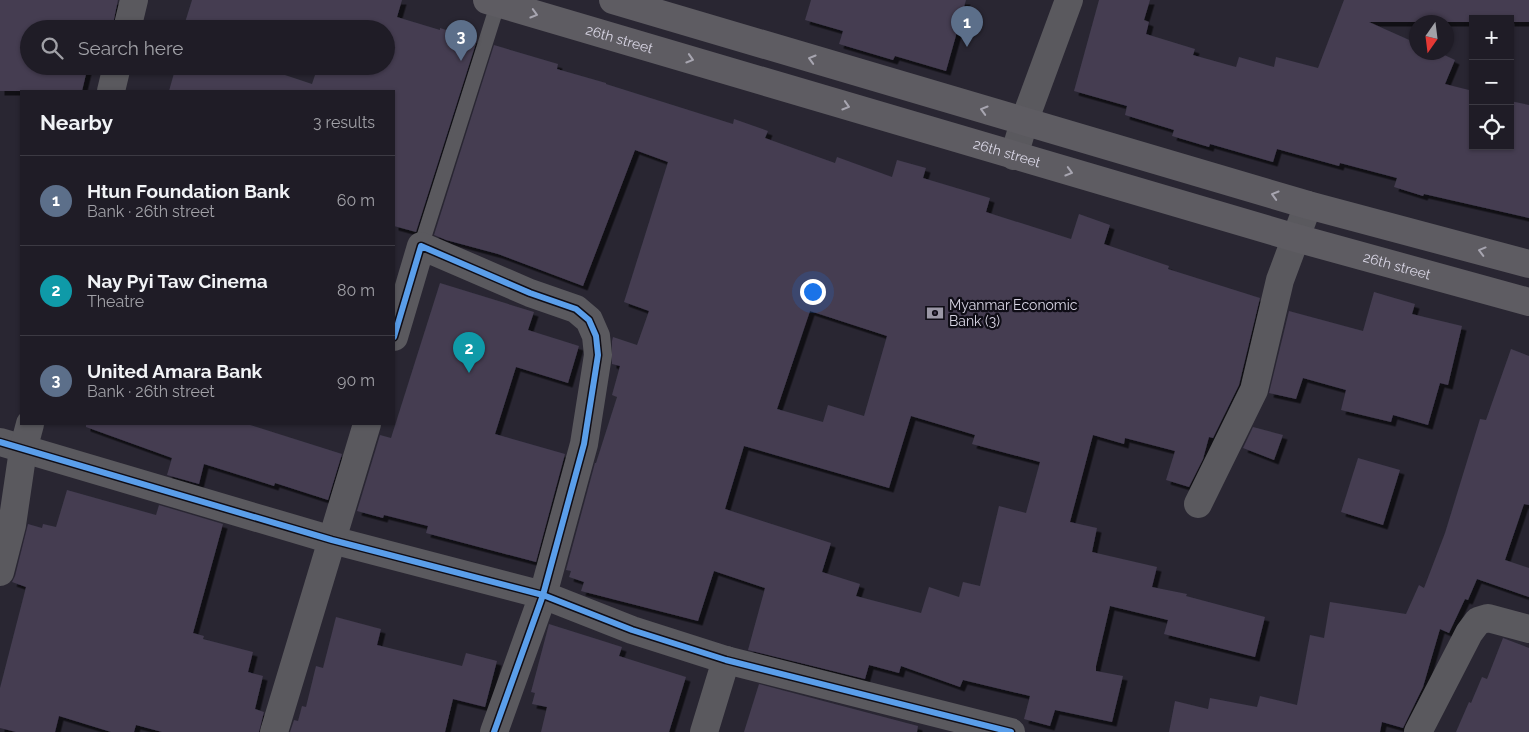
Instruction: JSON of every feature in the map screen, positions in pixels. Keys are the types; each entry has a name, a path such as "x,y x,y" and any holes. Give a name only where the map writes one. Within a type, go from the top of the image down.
{"main road":[{"path":"613,0 1308,205 1529,264"},
{"name":"26th street","path":"494,1 1014,156 1296,238 1529,302"}],"street":[{"path":"128,20 134,0"},
{"path":"1014,156 1024,122 1069,0"},
{"path":"111,90 115,75"},
{"path":"1198,504 1254,390 1280,280 1308,205"},
{"path":"395,334 421,246 530,294 576,309 589,320 596,336 598,355 584,444 543,595 494,732"},
{"path":"0,572 12,525 12,446 29,425"},
{"path":"274,732 367,425"},
{"path":"12,446 332,540 543,595 632,630 726,660 1011,732"},
{"path":"1418,732 1469,632 1478,621 1488,618 1529,629"},
{"path":"704,732 726,660"}],"lane":[{"path":"421,246 494,1"}],"building":[{"path":"0,0 118,0 114,20 20,20 20,75 86,75 82,90 0,91"},
{"path":"192,0 402,0 397,17 477,40 416,232 395,226 395,90 169,90 173,75 285,75 312,84 315,75 395,75 395,20 186,20"},
{"path":"811,0 966,0 946,71 895,56 893,60 839,44 843,31 805,20"},
{"path":"1099,0 1150,0 1144,20 1149,22 1146,34 1195,49 1193,55 1236,67 1239,57 1274,67 1276,57 1318,68 1344,0 1529,0 1529,22 1514,22 1514,15 1469,15 1469,22 1454,22 1454,15 1409,15 1409,22 1369,22 1409,40 1409,60 1455,60 1445,84 1469,90 1469,150 1514,150 1514,102 1529,105 1529,218 1424,194 1423,196 1394,187 1397,178 1340,163 1339,166 1277,149 1273,162 1210,144 1209,147 1172,136 1174,130 1125,115 1127,106 1074,91"},
{"path":"494,45 558,64 557,69 733,124 734,119 768,131 765,138 835,163 837,157 892,177 897,160 926,168 923,178 990,198 986,212 1071,239 1079,214 1110,225 1104,244 1169,266 1168,269 1260,298 1239,385 1213,438 1209,437 1203,459 1189,487 1166,480 1175,451 1125,438 1124,444 1093,435 1070,522 1097,528 1092,552 1157,567 1152,587 1187,594 1186,596 1265,617 1255,657 1164,634 1168,620 1110,606 1096,671 1123,676 1112,722 1055,710 1050,726 1024,719 1030,696 963,680 960,687 901,666 899,673 869,665 865,679 748,650 765,588 714,571 698,621 581,591 584,582 569,577 571,571 566,570 595,463 617,397 612,395 620,366 612,364 612,341 613,337 637,345 649,311 624,302 668,162 635,150 583,286 498,254 434,235","holes":["810,311 887,336 864,416 828,405 823,422 777,409","911,416 975,435 972,444 1040,462 1026,513 999,506 980,586 963,582 959,597 929,587 921,613 856,596 860,584 822,572 831,543 725,509 744,446 889,488"]},
{"path":"440,283 534,312 528,330 579,346 568,383 516,367 495,434 565,454 536,562 426,533 428,526 384,515 383,518 357,511 380,435 391,438"},
{"path":"1374,292 1415,304 1412,314 1462,326 1448,385 1440,383 1428,425 1393,415 1391,422 1341,410 1346,390 1303,378 1296,399 1269,393 1289,311 1363,331"},
{"path":"1511,349 1529,356 1529,505 1524,504 1505,560 1529,568 1529,597 1477,579 1468,600 1465,599 1449,633 1440,629 1423,687 1403,728 1382,722 1380,732 1169,732 1175,701 1208,709 1210,698 1257,707 1260,696 1297,705 1310,635 1324,638 1330,602 1406,614 1419,585 1424,588 1445,533 1480,419 1486,420"},
{"path":"86,425 250,425 342,454 328,500 275,483 274,486 204,464 199,484 167,475 172,458 86,427"},
{"path":"1253,427 1283,435 1274,460 1243,448"},
{"path":"1358,458 1400,470 1383,525 1341,512"},
{"path":"67,490 156,515 159,505 223,524 193,633 204,636 203,639 253,652 248,672 263,676 255,709 264,712 259,732 162,732 136,725 134,732 111,732 59,716 55,732 16,732 0,728 0,688 26,587 12,582 28,524 42,528 43,524 56,527"},
{"path":"336,617 381,629 377,645 462,666 466,653 497,661 485,707 453,699 445,732 290,732 294,720 298,721 302,706 306,707 316,666 323,668"},
{"path":"549,624 622,647 619,656 686,677 669,732 541,732 547,707 532,704 535,693 531,692"},
{"path":"1503,638 1529,648 1529,732 1456,732 1482,677 1487,679"},
{"path":"759,684 918,726 917,732 744,732"}],"cycle path":[{"path":"395,334 421,246 530,293 576,309 589,320 596,336 598,355 584,444 543,595 494,732"},
{"path":"0,442 332,540 543,595 632,630 726,660 1011,732"}],"place":[{"name":"Htun Foundation Bank","path":"967,47"},
{"name":"United Amara Bank","path":"461,61"},
{"name":"Myanmar Economic Bank (3)","path":"935,313"},
{"name":"Nay Pyi Taw Cinema","path":"469,373"}]}
